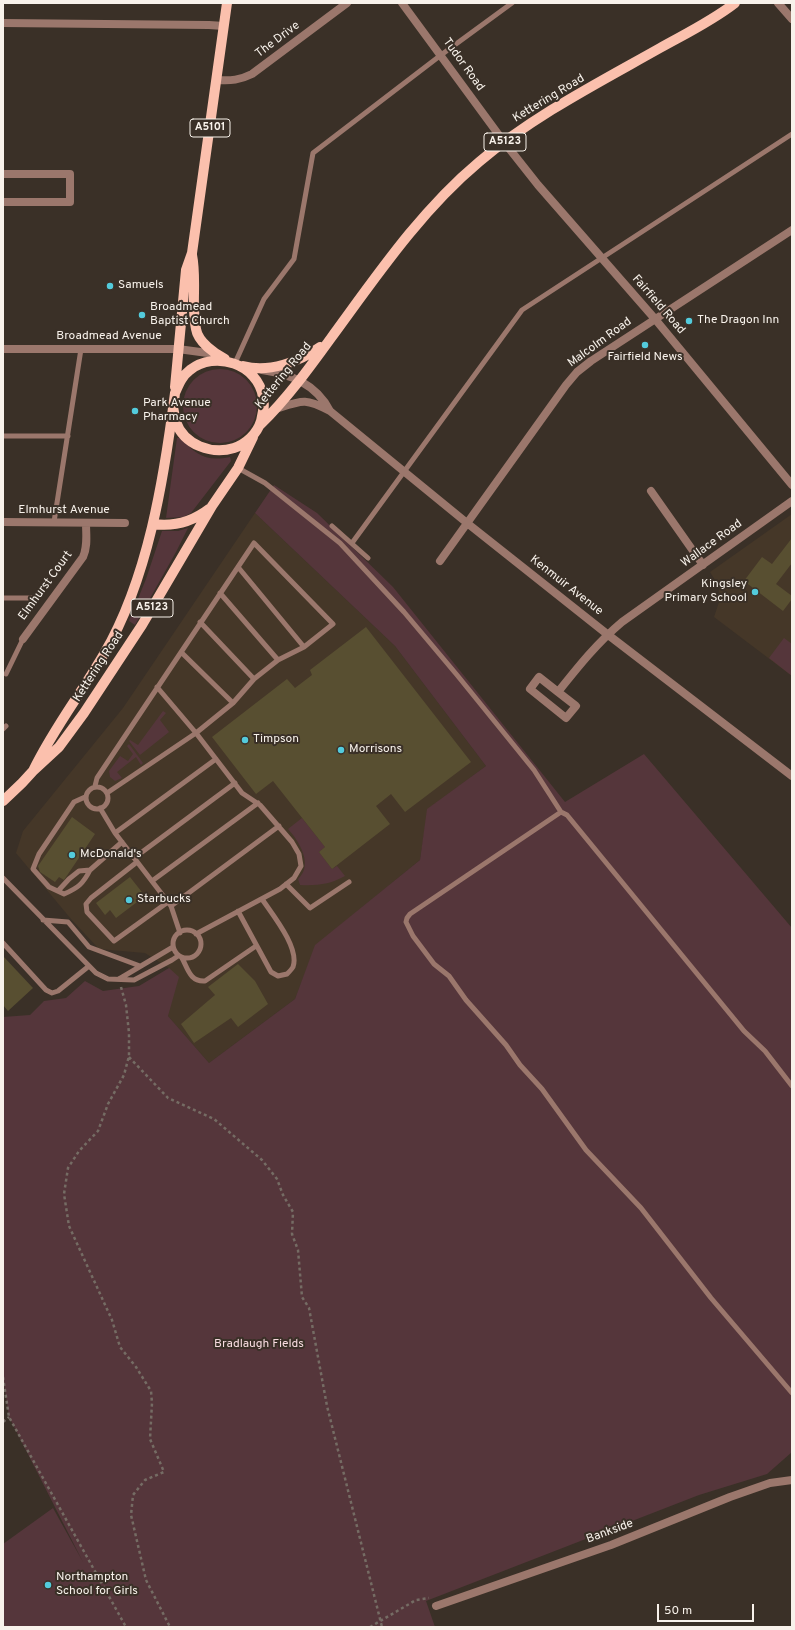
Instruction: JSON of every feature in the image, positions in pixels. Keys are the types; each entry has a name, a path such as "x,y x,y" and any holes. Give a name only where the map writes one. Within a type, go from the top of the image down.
{"main road":[{"name":"A5101","path":"175,393 186,270 192,253 227,3"},
{"name":"Kettering Road","path":"3,801 32,771 59,747 84,713 142,625 212,506 238,468 257,429 276,409 299,380 400,244 431,208 478,162 504,142 538,119 688,32 734,3"},
{"name":"A5101","path":"192,253 195,270 196,331 205,345 215,354 235,363"},
{"name":"Kettering Road","path":"235,363 254,369 289,364 306,357 328,342"},
{"path":"213,360 235,363 252,375 260,386 263,397 264,411 257,429 248,440 229,450 218,451 205,449 193,444 182,433 176,423 173,407 175,393 180,381 189,371 200,364 213,360"},
{"name":"Kettering Road","path":"32,771 45,745 104,654 126,610 149,544 173,407"},
{"name":"Kettering Road","path":"153,524 167,526 186,522 202,514 212,506"}],"street":[{"name":"The Drive","path":"217,80 237,80 252,74 347,3"},
{"name":"Tudor Road","path":"402,3 504,142"},
{"path":"778,3 792,19"},
{"path":"3,22 224,26"},
{"name":"Fairfield Road","path":"504,142 538,185 655,319 792,485"},
{"path":"3,174 70,174 70,202 3,202"},
{"name":"Malcolm Road","path":"440,561 566,385 577,372 655,319 792,230"},
{"name":"Broadmead Avenue","path":"3,349 178,350 215,354"},
{"name":"Kenmuir Avenue","path":"254,369 293,377 299,380 324,399 330,411"},
{"name":"Kenmuir Avenue","path":"276,409 298,402 312,402 330,411 467,523 607,634 792,776"},
{"path":"651,491 703,565"},
{"name":"Wallace Road","path":"558,692 607,634 792,501"},
{"name":"Elmhurst Avenue","path":"3,522 126,523"},
{"name":"Elmhurst Court","path":"23,639 83,557 86,551 87,543 86,523"},
{"path":"539,677 558,692 576,706 566,718 530,689 539,677"},
{"name":"Bankside","path":"436,1606 611,1546 730,1497 770,1483 792,1480"}],"lane":[{"path":"235,363 264,299 294,259 312,153 440,55 512,3"},
{"path":"352,543 522,310 792,134"},
{"path":"54,522 81,349"},
{"path":"3,436 68,436"},
{"path":"238,468 265,483 340,543 409,618 534,770 561,812 567,815 744,1031 765,1051 792,1086"},
{"path":"332,526 368,558"},
{"path":"95,786 97,778 254,542 333,624 304,647 278,660 254,679 233,702 196,733 107,793"},
{"path":"238,567 304,647"},
{"path":"220,593 278,660"},
{"path":"3,598 34,598"},
{"path":"200,622 254,679"},
{"path":"6,674 23,639"},
{"path":"181,652 233,702"},
{"path":"157,688 196,733 242,793 258,803 292,842 299,854 301,866 294,878 286,884 262,899 196,934"},
{"path":"115,833 216,759"},
{"path":"235,784 136,860 91,898 86,904 87,912 114,941 279,826"},
{"path":"95,786 102,788 107,793 108,800 104,806 97,809 87,804 85,797 88,790 95,786"},
{"path":"85,797 74,802 39,854 33,869 49,887 64,894 76,889 85,880 90,870 122,842"},
{"path":"152,881 258,803"},
{"path":"100,808 115,833 169,904 180,933"},
{"path":"561,812 410,914 407,918 408,926 413,936 434,964 449,976 466,1000 542,1089 586,1150 641,1208 711,1298 792,1394"},
{"path":"58,891 79,871 90,870"},
{"path":"3,878 96,973 108,979 134,980 180,957 189,958 198,953 200,944 196,934 190,931 180,933 174,938 173,947 180,957 193,979 198,982 205,981 256,946"},
{"path":"286,884 310,908 349,882"},
{"path":"238,911 271,972 278,976 287,974 293,966 293,953 290,940 262,899"},
{"path":"43,920 68,922 89,947 140,966"},
{"path":"3,943 46,990 52,993 58,991 89,966"},
{"path":"120,979 173,947"}],"path":[{"path":"120,979 126,1005 129,1056 124,1074 108,1104 98,1131 79,1150 68,1168 64,1194 69,1226 112,1320 120,1347 136,1367 151,1391 152,1403 150,1439 164,1472 145,1480 133,1495 131,1515 146,1580 170,1627"},
{"path":"129,1056 168,1098 214,1119 262,1160 277,1179 283,1195 293,1212 292,1234 298,1250 302,1297 309,1308 327,1406 382,1627"},
{"path":"3,1377 8,1417 126,1627"},
{"path":"3,1422 8,1417"},
{"path":"370,1627 416,1600 429,1598 436,1606"}],"shaded area":[{"path":"255,513 395,646 486,766 428,809 420,860 316,945 295,999 209,1063 168,1016 169,968 145,953 99,949 71,919 16,853 23,831 123,708"},
{"name":"Kingsley Primary School","path":"792,514 792,676 714,617 720,599 718,585 710,572"}],"green space":[{"path":"220,369 234,372 246,380 254,392 257,406 254,420 246,432 234,440 220,443 206,440 194,432 186,420 183,406 186,392 194,380 206,372"},
{"path":"177,438 181,438 202,456 214,459 230,457 231,461 191,513 183,517 166,518"},
{"name":"Bradlaugh Fields","path":"274,485 317,513 393,587 565,802 644,754 792,928 792,1452 767,1474 699,1495 426,1601 435,1627 3,1627 3,1544 53,1508 83,1562 9,1417 3,1377 3,1017 30,1015 44,1001 66,998 85,981 103,991 139,986 169,968 179,977 168,1016 209,1063 295,999 315,945 420,860 427,809 486,766 395,646 255,513"},
{"path":"188,528 135,625 129,621 146,579 162,531 178,531"},
{"path":"784,638 792,644 792,676 769,658"},
{"path":"163,711 166,713 160,720 169,732 140,755 129,741 130,740 138,745"},
{"path":"129,744 143,763 141,765 136,757 117,772 122,778 115,781 110,777 109,771 120,756 128,761 133,754 127,746"},
{"path":"302,818 325,847 319,852 332,869 337,866 345,876 324,884 300,885 298,879 303,873 305,860 300,846 288,829"}],"building":[{"path":"792,538 792,563 776,584 792,596 792,599 783,611 744,581 762,557 772,564"},
{"name":"Morrisons","path":"366,627 471,762 405,812 391,794 376,806 390,824 332,869 319,852 325,847 273,781 256,794 212,737 287,679 295,688 312,675 310,670"},
{"path":"72,817 95,834 64,880 59,877 55,882 40,872 38,866"},
{"path":"130,877 145,896 116,918 110,910 105,915 96,903"},
{"path":"3,956 33,988 8,1011 3,1005"},
{"path":"238,964 255,981 268,1004 238,1027 231,1018 194,1043 181,1024 215,995 208,987"}],"place":[{"name":"Samuels","path":"110,286"},
{"name":"Broadmead Baptist Church","path":"142,315"},
{"name":"The Dragon Inn","path":"689,321"},
{"name":"Fairfield News","path":"645,345"},
{"name":"Park Avenue Pharmacy","path":"135,411"},
{"name":"Kingsley Primary School","path":"755,592"},
{"name":"Timpson","path":"245,740"},
{"name":"Morrisons","path":"341,750"},
{"name":"McDonald's","path":"72,855"},
{"name":"Starbucks","path":"129,900"},
{"name":"Northampton School for Girls","path":"48,1585"}]}
